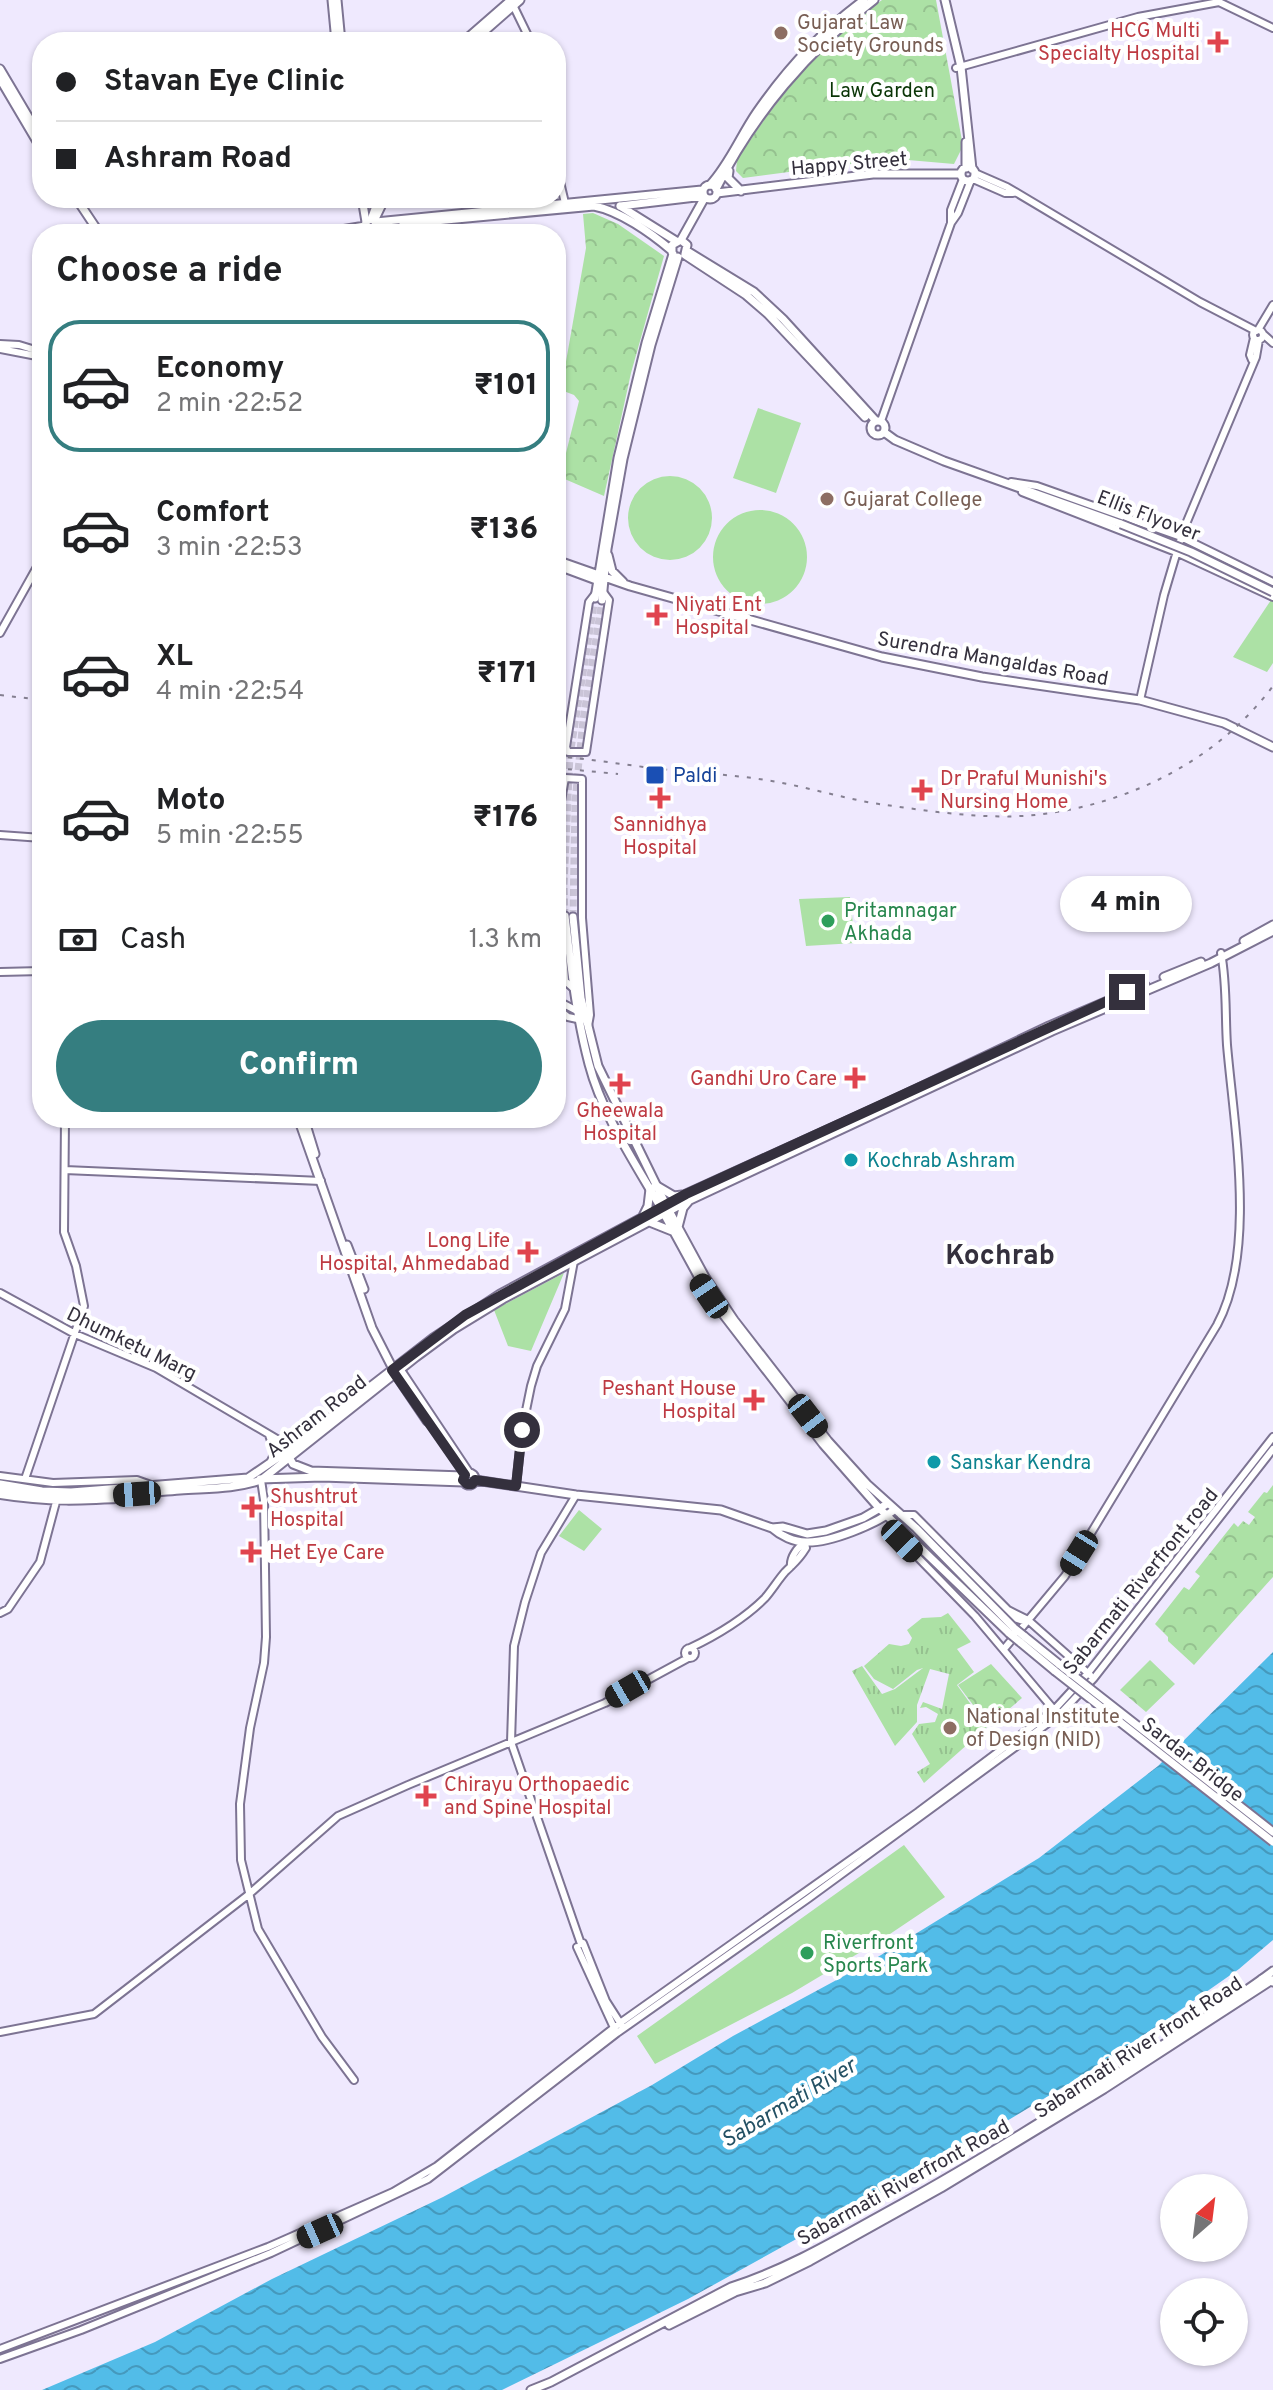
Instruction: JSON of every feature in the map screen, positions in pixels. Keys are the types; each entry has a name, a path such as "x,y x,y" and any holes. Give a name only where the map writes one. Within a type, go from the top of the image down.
{"main road":[{"path":"334,0 338,32"},
{"path":"620,206 705,196 714,189 758,110 776,87 824,33 864,0"},
{"path":"599,596 625,426 646,343 680,249 705,196 714,189 763,113 802,64 850,18 874,0"},
{"path":"942,0 959,67 969,175"},
{"path":"476,32 514,2"},
{"path":"482,32 514,2"},
{"path":"0,69 32,123"},
{"path":"0,79 32,133"},
{"path":"731,163 728,178 741,191"},
{"name":"Happy Street","path":"714,189 741,191 873,174 969,175"},
{"path":"566,203 705,196"},
{"path":"610,200 680,249"},
{"path":"393,224 594,206 609,210 754,292 880,425"},
{"path":"388,224 523,208"},
{"path":"604,579 623,459 644,370 680,249"},
{"name":"Ellis Flyover","path":"880,425 904,440 1011,484 1121,522 1273,590"},
{"path":"607,549 612,571 630,586"},
{"name":"Surendra Mangaldas Road","path":"566,566 882,657 982,677 1140,700 1224,723 1273,747"},
{"path":"583,1018 573,988 567,926 569,916 579,978 589,1066 605,1105 654,1188 699,1282 823,1444 1012,1630"},
{"name":"Ashram Road","path":"139,1492 235,1486 259,1477 465,1315 688,1197 1049,1026 1221,955 1273,928"},
{"path":"304,1128 372,1328 467,1477"},
{"path":"654,1188 674,1196 688,1197 676,1230"},
{"path":"654,1188 645,1220 676,1230"},
{"name":"Ashram Road","path":"396,1370 480,1312 645,1220"},
{"path":"287,1456 300,1469 311,1471 467,1477 576,1495 721,1510 772,1528 781,1535 806,1540 853,1530 890,1511"},
{"name":"Ashram Road","path":"139,1492 154,1486 259,1477 270,1464 287,1456"},
{"path":"259,1477 467,1477"},
{"path":"0,1484 42,1491 139,1492"},
{"path":"0,1492 41,1497 139,1492"},
{"path":"890,1511 900,1526 1057,1668"},
{"name":"Sardar Bridge","path":"1057,1668 1273,1832"},
{"name":"Sardar Bridge","path":"1057,1668 1273,1842"},
{"name":"Sabarmati Riverfront Road","path":"531,2390 731,2287 763,2277 796,2261 921,2192 1269,1981 1273,1971"},
{"name":"Sabarmati River front Road","path":"543,2390 735,2292 765,2283 810,2261 915,2203 1104,2089 1269,1981"}],"street":[{"path":"514,2 527,32"},
{"path":"959,67 1127,19 1219,2 1273,28"},
{"path":"880,425 969,175 1007,187 1239,323 1244,323 1273,343"},
{"path":"1140,700 1181,537 1252,360 1250,355 1273,305"},
{"path":"0,346 32,352"},
{"path":"1011,484 1037,486 1181,537 1273,590"},
{"path":"1011,484 1034,498 1273,590"},
{"path":"0,633 32,576"},
{"path":"599,596 609,600 586,752 568,752 566,747 589,602 599,596"},
{"path":"566,778 582,779 582,918 590,1015 583,1018 566,1015"},
{"path":"0,835 32,837"},
{"path":"1004,1649 1048,1598 1079,1553 1217,1325 1228,1300 1237,1253 1238,1183 1221,955"},
{"path":"0,972 32,971"},
{"path":"566,983 573,988"},
{"path":"566,1007 583,1018"},
{"path":"25,1479 84,1306 76,1266 64,1232 65,1128"},
{"path":"65,1170 321,1181"},
{"path":"516,1486 531,1386 537,1366 565,1309 574,1261"},
{"name":"Dhumketu Marg","path":"0,1293 75,1334 156,1368 277,1439 287,1456"},
{"path":"269,1435 275,1452 270,1464"},
{"name":"Sabarmati Riverfront road","path":"1091,1675 1273,1437"},
{"name":"Sabarmati Riverfront road","path":"622,2026 1056,1713 1091,1675 1273,1449"},
{"path":"0,1476 53,1483 137,1480 154,1486"},
{"path":"259,1477 265,1513 266,1637 240,1804 241,1860 258,1929 322,2037 354,2080"},
{"path":"0,1492 56,1502 133,1498 139,1492"},
{"path":"576,1495 541,1553 525,1602 514,1646 511,1742 580,1944 615,2031"},
{"path":"0,1613 8,1609 40,1562 56,1502"},
{"path":"890,1511 914,1515 1008,1610 1027,1621 1091,1675"},
{"path":"900,1526 902,1541 1004,1649 1056,1713"},
{"path":"0,2032 94,2014 248,1895 338,1816 605,1703 664,1670 744,1616 766,1596 791,1566 790,1561 806,1540"},
{"path":"0,2349 257,2252 404,2186 437,2166 622,2026 606,2001 580,1944"},
{"path":"0,2359 257,2259 409,2190 441,2170 615,2031"}],"green space":[{"name":"Law Garden","path":"882,0 936,0 963,146 954,164 908,160 865,162 743,178 736,171 737,160 784,94 820,53"},
{"path":"593,213 618,224 664,256 631,373 604,496 566,480 566,453 579,401 566,392 566,362 586,248 583,214"},
{"path":"758,408 801,423 776,493 733,478"},
{"path":"670,476 686,479 700,488 709,502 712,518 709,534 700,548 686,557 670,560 654,557 640,548 631,534 628,518 631,502 640,488 654,479"},
{"path":"760,510 778,514 793,524 803,539 807,557 803,575 793,590 778,600 760,604 742,600 727,590 717,575 713,557 717,539 727,524 742,514"},
{"path":"1271,600 1273,663 1267,672 1233,657"},
{"name":"Pritamnagar Akhada","path":"850,897 855,943 806,946 799,899"},
{"path":"564,1273 531,1351 508,1346 494,1310"},
{"path":"1273,1485 1273,1577 1194,1665 1155,1624 1184,1587 1189,1590 1200,1576 1195,1572 1234,1523 1238,1527 1243,1521 1249,1525 1255,1517 1248,1512"},
{"path":"579,1510 602,1529 584,1551 559,1536"},
{"path":"948,1613 971,1642 957,1649 974,1672 957,1685 987,1727 924,1783 917,1772 930,1764 912,1734 919,1724 935,1722 938,1714 926,1707 920,1708 923,1702 942,1709 949,1674 930,1669 917,1705 917,1722 895,1746 852,1671 862,1666 882,1694 895,1689 923,1668 893,1689 874,1679 864,1666 889,1644 909,1644 912,1638 907,1630 922,1618 941,1617"},
{"path":"1150,1660 1175,1684 1146,1712 1120,1690"},
{"path":"991,1664 1022,1698 989,1726 958,1685"},
{"name":"Riverfront Sports Park","path":"904,1845 945,1897 792,1993 655,2064 637,2036"}],"water":[{"name":"Sabarmati River","path":"1273,1652 1273,1940 1239,1969 1166,2020 1088,2072 972,2142 688,2299 502,2390 42,2390 155,2342 272,2279 443,2197 652,2085 733,2036 868,1963 1039,1858 1158,1766"}],"tunnel":[{"path":"566,842 570,755 595,598"},
{"path":"573,917 575,802 583,720 602,600"}],"railway":[{"path":"566,757 766,780 865,801 937,812 977,816 1035,815 1104,801 1168,775 1225,736 1251,713 1273,686"},
{"path":"0,695 32,699"},
{"path":"566,769 618,774"}],"place":[{"name":"Gujarat Law Society Grounds","path":"781,33"},
{"name":"HCG Multi Specialty Hospital","path":"1218,42"},
{"name":"Gujarat College","path":"827,499"},
{"name":"Niyati Ent Hospital","path":"657,615"},
{"name":"Paldi","path":"655,775"},
{"name":"Dr Praful Munishi's Nursing Home","path":"922,790"},
{"name":"Sannidhya Hospital","path":"660,798"},
{"name":"Pritamnagar Akhada","path":"828,921"},
{"name":"Gandhi Uro Care","path":"855,1078"},
{"name":"Gheewala Hospital","path":"620,1084"},
{"name":"Kochrab Ashram","path":"851,1160"},
{"name":"Long Life Hospital, Ahmedabad","path":"528,1252"},
{"name":"Peshant House Hospital","path":"754,1400"},
{"name":"Sanskar Kendra","path":"934,1462"},
{"name":"Shushtrut Hospital","path":"252,1507"},
{"name":"Het Eye Care","path":"251,1552"},
{"name":"National Institute of Design (NID)","path":"950,1728"},
{"name":"Chirayu Orthopaedic and Spine Hospital","path":"426,1796"},
{"name":"Riverfront Sports Park","path":"807,1953"}],"district":[{"name":"Kochrab","path":"1000,1254"}],"route":[{"path":"522,1430 516,1486 475,1480 467,1484 463,1480 465,1475 392,1370 465,1315 500,1294 686,1194 1127,992"}]}
